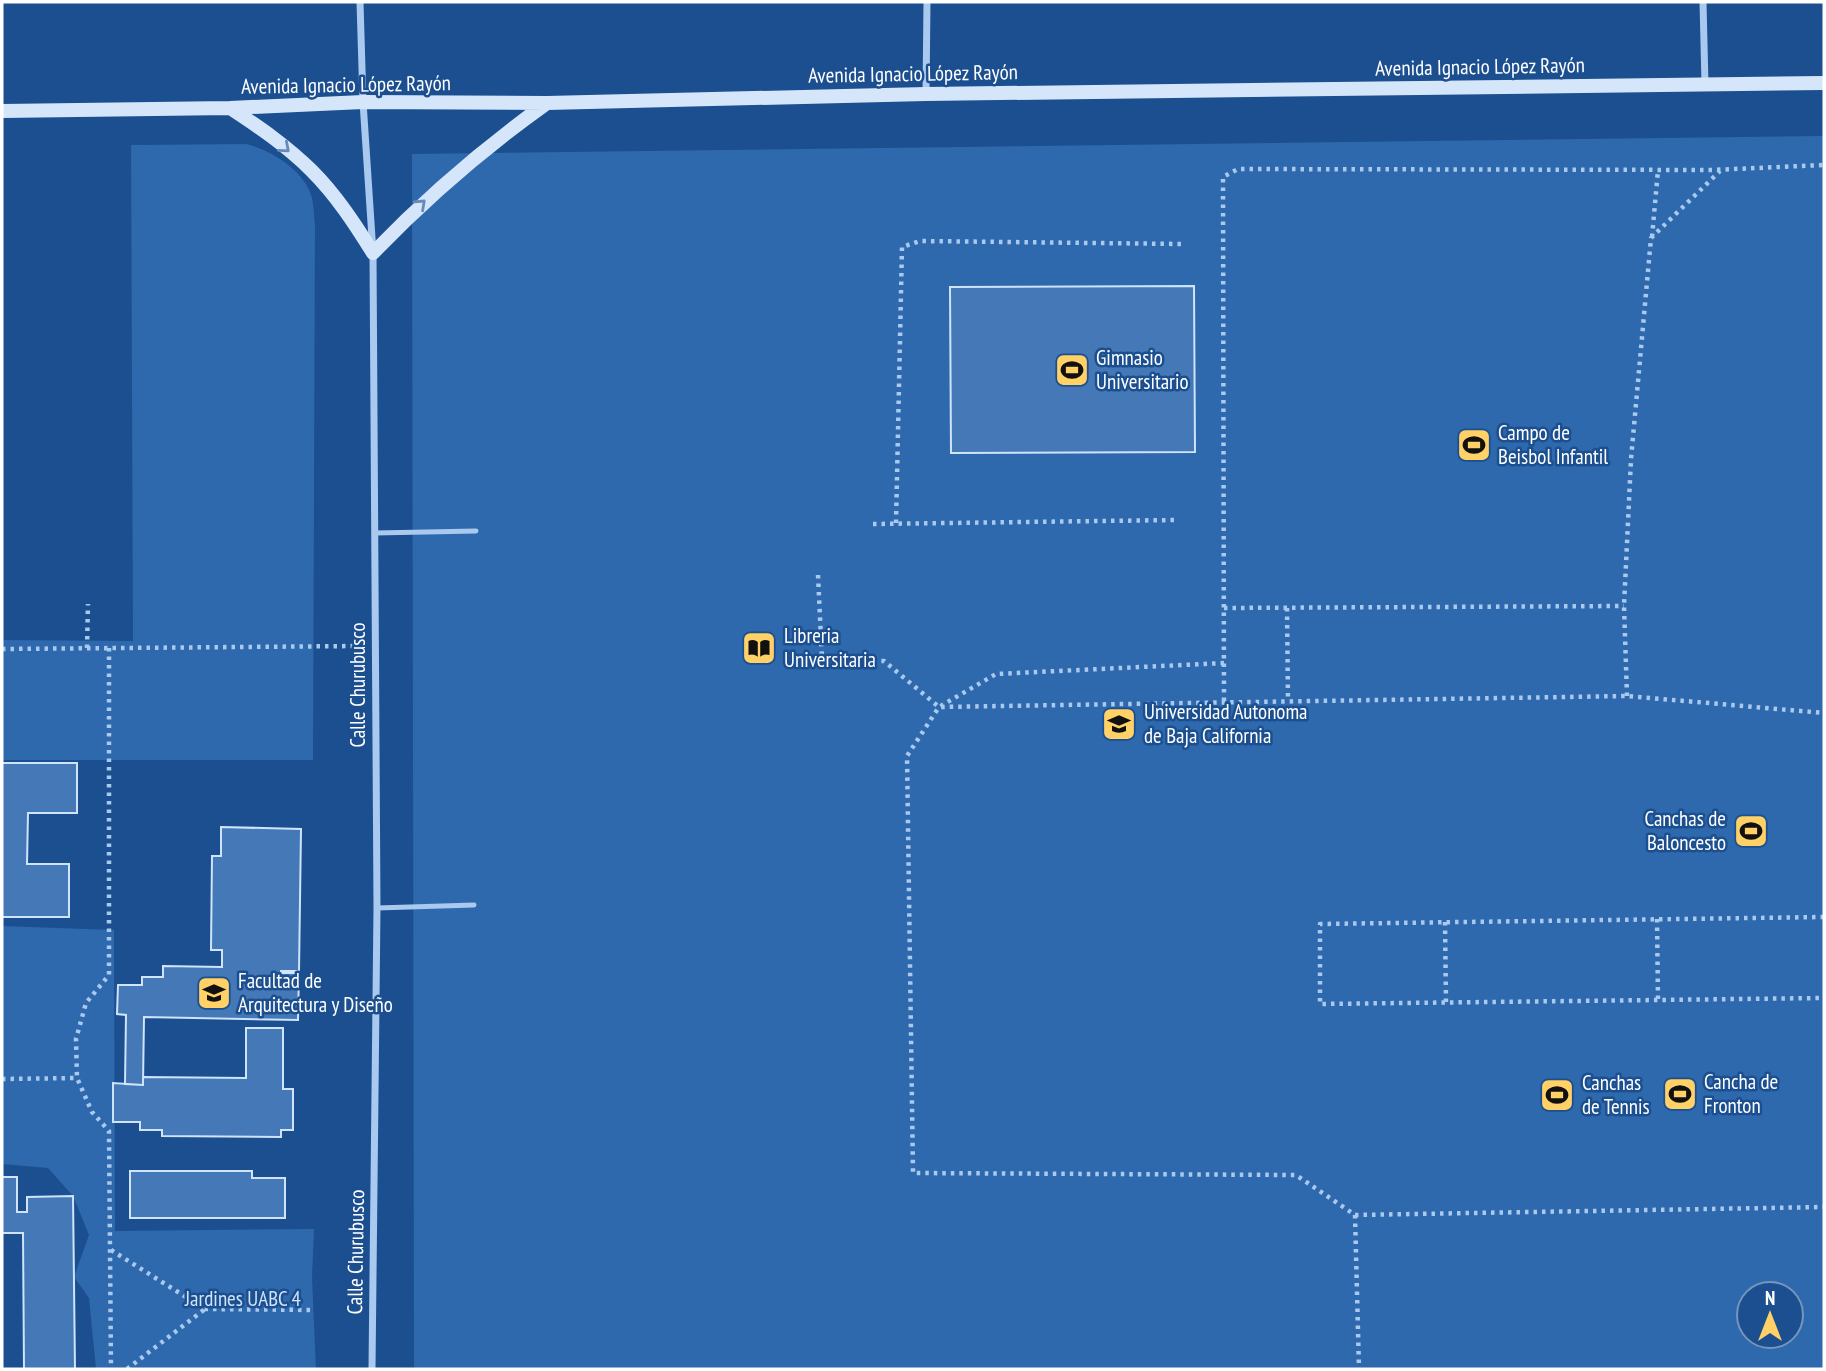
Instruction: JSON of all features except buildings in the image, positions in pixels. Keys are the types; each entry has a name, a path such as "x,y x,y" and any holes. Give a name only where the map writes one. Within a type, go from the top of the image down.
{"street":[{"name":"Calle Churubusco","path":"360,2 363,102 373,253 377,908 372,1369"},
{"path":"926,94 927,2"},
{"path":"1703,2 1705,85"},
{"name":"Avenida Ignacio López Rayón","path":"2,111 230,108 363,102 547,103 926,94 1824,83"},
{"path":"230,108 273,137 312,171 345,210 373,253 456,172 500,136 547,103"}],"lane":[{"path":"375,533 476,531"},
{"path":"377,908 474,905"}],"path":[{"path":"1224,701 1223,177 1238,169 1722,170 1824,165"},
{"path":"1627,696 1624,606 1631,459 1658,170"},
{"path":"1651,238 1722,170"},
{"path":"896,523 902,247 920,241 1181,244"},
{"path":"873,524 1176,520"},
{"path":"818,575 822,660 884,661 939,707 1627,696 1824,713"},
{"path":"87,648 88,604"},
{"path":"1224,608 1624,606"},
{"path":"1287,608 1288,701"},
{"path":"2,649 376,646"},
{"path":"109,648 109,975 86,1003 76,1039 77,1078 92,1112 109,1131 111,1369"},
{"path":"1224,663 996,674 939,707 907,756 913,1173 1296,1175 1354,1215 1824,1207"},
{"path":"1824,917 1320,924 1321,1004 1824,999"},
{"path":"1657,919 1658,1000"},
{"path":"1445,922 1446,1003"},
{"path":"2,1079 77,1078"},
{"path":"1354,1215 1359,1369"},
{"path":"110,1250 205,1309 315,1310"},
{"path":"127,1369 205,1309"}],"green space":[{"name":"Universidad Autonoma de Baja California","path":"1824,136 1824,1369 414,1369 412,154"},
{"path":"246,144 266,151 295,171 308,188 314,208 313,760 2,760 2,640 133,641 131,145"},
{"name":"Jardines UABC 4","path":"2,926 114,930 115,1231 314,1229 312,1278 316,1369 96,1369 89,1298 74,1277 89,1235 73,1196 48,1168 2,1164"}],"place":[{"name":"Gimnasio Universitario","path":"1072,370"},
{"name":"Campo de Beisbol Infantil","path":"1474,445"},
{"name":"Libreria Universitaria","path":"759,648"},
{"name":"Universidad Autonoma de Baja California","path":"1119,724"},
{"name":"Canchas de Baloncesto","path":"1751,831"},
{"name":"Facultad de Arquitectura y Diseño","path":"214,993"},
{"name":"Cancha de Fronton","path":"1680,1094"},
{"name":"Canchas de Tennis","path":"1557,1095"}]}
